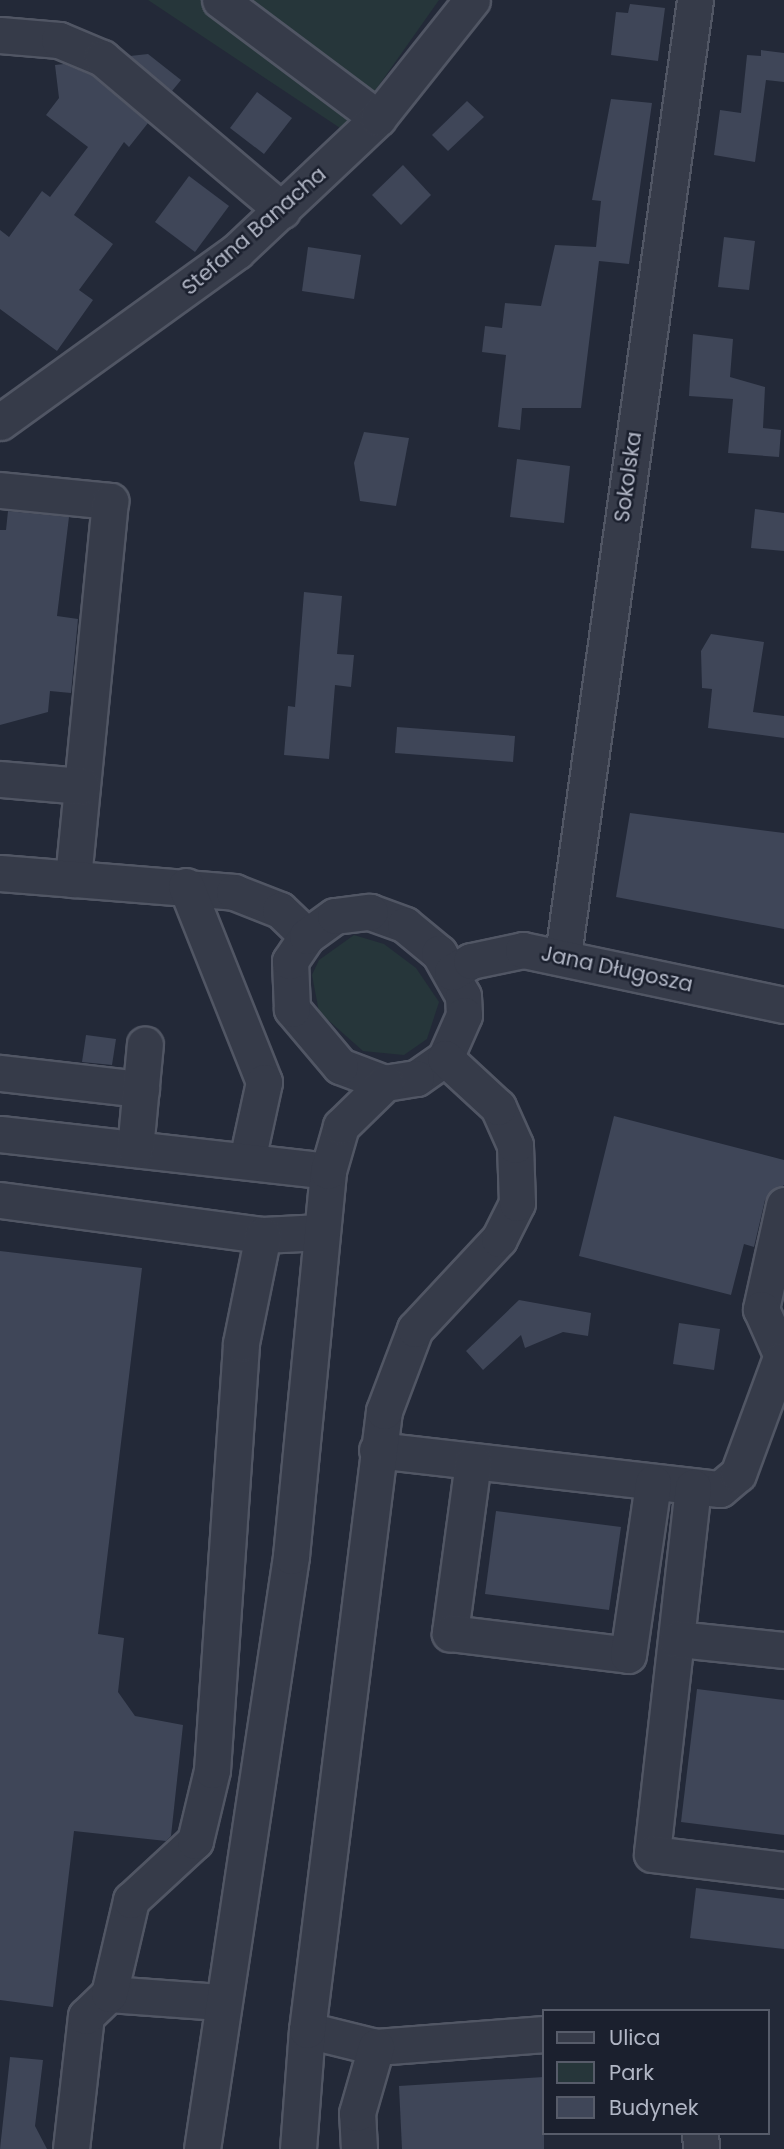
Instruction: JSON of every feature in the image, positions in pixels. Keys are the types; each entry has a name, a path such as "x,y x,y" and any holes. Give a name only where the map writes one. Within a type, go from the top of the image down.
{"street":[{"path":"220,0 378,118"},
{"name":"Stefana Banacha","path":"0,422 145,322 282,210 378,118 472,0"},
{"name":"Sokolska","path":"563,955 695,0"},
{"path":"0,35 59,40 102,58 282,210"},
{"path":"0,490 110,501 73,879"},
{"path":"0,779 82,786"},
{"path":"0,873 234,892 280,910 307,936"},
{"path":"186,886 264,1082 247,1160"},
{"path":"370,912 405,925 452,972 464,1015 445,1058 416,1078 385,1083 358,1076 324,1054 292,1009 289,961 307,936 335,916 370,912"},
{"name":"Jana Długosza","path":"452,972 496,954 563,955 784,1005"},
{"path":"135,1149 145,1044"},
{"path":"202,2149 220,2002 290,1556 328,1171 341,1126 324,1054"},
{"path":"298,2149 307,2030 377,1450 391,1383 415,1329 499,1239 517,1203 515,1145 498,1107 445,1058"},
{"path":"0,1073 141,1089"},
{"path":"341,1126 385,1083"},
{"path":"0,1133 328,1171"},
{"path":"0,1200 263,1235 321,1231"},
{"path":"377,1450 720,1489 738,1474 782,1361 761,1309 784,1205"},
{"path":"71,2149 86,2016 109,1994 131,1900 195,1841 212,1770 241,1343 263,1235"},
{"path":"473,1462 450,1633 614,1654 628,1655 653,1483"},
{"path":"693,1487 652,1854 784,1870"},
{"path":"677,1639 784,1650"},
{"path":"109,1994 220,2002"},
{"path":"307,2030 376,2048 542,2034"},
{"path":"359,2149 357,2113 376,2048"}],"green space":[{"path":"148,0 439,0 346,132"},
{"path":"354,935 384,944 416,968 439,1002 427,1039 404,1055 363,1051 319,1012 312,975 319,960"}],"building":[{"path":"630,4 665,8 658,61 611,55 616,12 628,13"},
{"path":"761,50 784,53 784,82 766,80 755,162 714,155 720,110 741,113 747,55 761,56"},
{"path":"148,54 181,80 172,91 130,56"},
{"path":"64,64 91,75 148,123 129,147 124,142 74,215 113,244 79,290 93,300 57,351 0,309 0,230 9,237 42,191 50,197 88,147 46,115 59,98 55,65"},
{"path":"257,92 292,118 264,154 230,128"},
{"path":"611,99 652,103 629,264 599,261 581,408 522,408 520,430 498,427 506,355 482,352 485,326 502,328 505,303 541,306 555,245 596,247 601,201 592,200"},
{"path":"467,101 484,117 448,151 432,135"},
{"path":"403,165 431,195 401,225 372,195"},
{"path":"189,176 229,206 195,252 155,222"},
{"path":"724,237 755,241 749,290 718,287"},
{"path":"308,247 361,255 354,299 302,291"},
{"path":"693,334 733,339 730,377 765,387 763,428 781,430 779,457 728,453 733,399 689,396"},
{"path":"364,432 409,438 396,506 360,501 354,463"},
{"path":"517,459 570,466 564,523 510,517"},
{"path":"755,509 784,513 784,551 751,548"},
{"path":"8,511 69,517 57,616 78,619 71,693 50,691 48,712 0,725 0,530 6,530"},
{"path":"304,592 342,596 337,654 354,655 351,687 335,685 329,759 284,755 288,706 295,707"},
{"path":"711,634 764,642 753,712 784,716 784,738 708,728 712,689 702,688 701,651"},
{"path":"397,727 515,736 513,762 395,753"},
{"path":"630,813 784,833 784,929 616,897"},
{"path":"86,1035 116,1039 112,1065 82,1062"},
{"path":"614,1116 784,1160 784,1185 765,1200 754,1247 744,1244 731,1295 579,1256"},
{"path":"0,1251 142,1268 98,1634 124,1638 118,1692 135,1716 183,1725 171,1836 166,1841 74,1831 53,2007 0,2000"},
{"path":"519,1300 591,1313 588,1336 563,1332 525,1348 521,1335 483,1370 466,1351"},
{"path":"679,1323 720,1329 714,1370 673,1364"},
{"path":"496,1511 621,1527 609,1610 485,1594"},
{"path":"697,1689 784,1700 784,1835 681,1822"},
{"path":"696,1888 784,1899 784,1949 690,1938"},
{"path":"10,2057 43,2060 35,2126 47,2149 0,2149"},
{"path":"542,2077 544,2149 402,2149 399,2086"}]}
